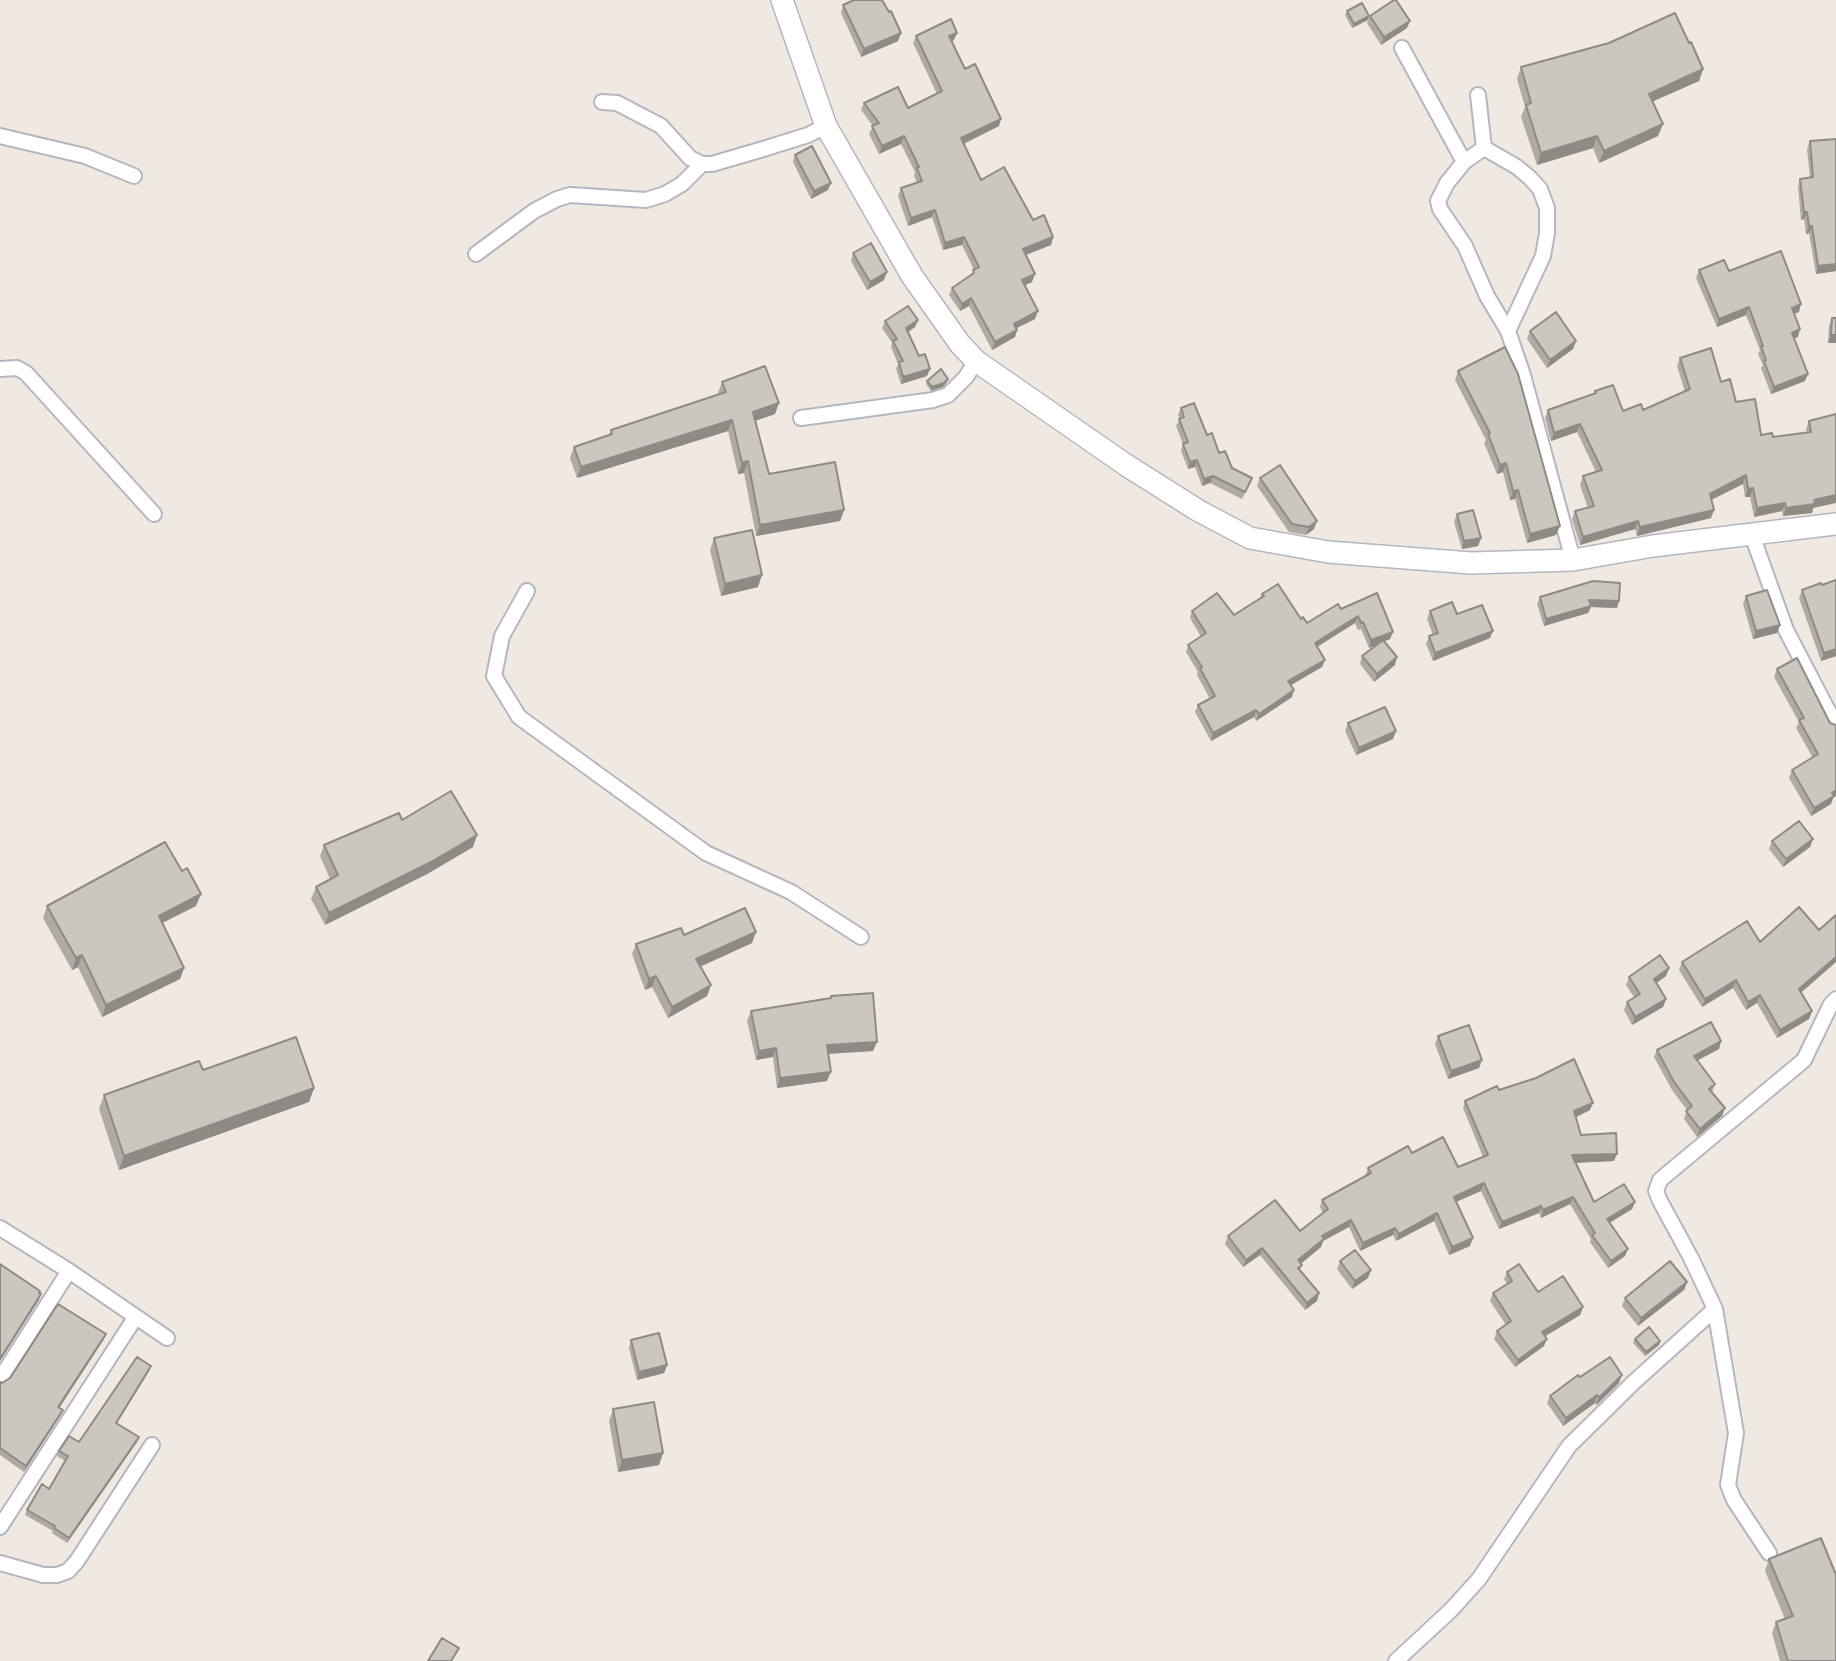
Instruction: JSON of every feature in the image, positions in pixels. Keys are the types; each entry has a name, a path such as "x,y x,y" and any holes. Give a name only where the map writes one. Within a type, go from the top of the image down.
{"street":[{"path":"782,0 817,130 947,327 971,369 1199,511 1250,538 1328,552 1471,563 1573,560 1653,546 1836,524"},
{"path":"1402,48 1464,162"},
{"path":"1478,95 1484,148"},
{"path":"602,102 617,103 661,126 690,158 702,164 712,164 760,150 817,130"},
{"path":"0,136 85,156 134,176"},
{"path":"1484,148 1464,162 1441,192 1438,201 1440,209 1465,246 1508,331 1523,375 1573,560"},
{"path":"1484,148 1517,167 1530,178 1540,189 1547,208 1548,233 1543,256 1508,331"},
{"path":"476,254 534,211 557,199 570,195 646,200 665,194 681,184 702,164"},
{"path":"0,369 17,368 26,373 155,514"},
{"path":"801,418 922,403 948,395 971,369"},
{"path":"1752,536 1786,629 1836,726"},
{"path":"527,591 502,636 494,676 519,717 706,853 791,892 861,937"},
{"path":"1769,1553 1734,1500 1728,1485 1736,1433 1715,1309 1656,1191 1660,1180 1804,1060 1831,1004 1836,999"},
{"path":"2,1233 69,1271 167,1338"},
{"path":"0,1379 69,1271"},
{"path":"1396,1661 1451,1610 1479,1579 1569,1446 1634,1382 1715,1309"},
{"path":"0,1527 135,1318"},
{"path":"0,1563 43,1575 57,1575 68,1571 152,1446"}],"building":[{"path":"854,0 882,0 889,12 891,11 901,33 864,49 843,5"},
{"path":"1394,0 1410,21 1384,37 1370,16"},
{"path":"1362,3 1369,16 1354,24 1347,11"},
{"path":"1675,13 1703,69 1649,94 1663,124 1604,151 1597,136 1541,153 1526,105 1531,103 1521,67 1609,43"},
{"path":"951,19 957,33 949,36 965,69 975,64 1001,119 961,138 981,180 1004,167 1033,220 1044,215 1053,237 1023,249 1035,274 1022,280 1038,311 1014,324 1017,330 995,342 971,298 962,304 952,288 979,267 964,237 945,243 935,210 911,218 901,188 922,181 917,168 919,167 904,136 882,146 872,126 879,123 864,103 898,87 908,108 942,91 916,36"},
{"path":"1836,139 1836,264 1818,266 1812,226 1809,226 1807,212 1804,212 1800,179 1813,177 1810,141"},
{"path":"812,146 831,183 814,191 795,155"},
{"path":"871,243 887,272 870,282 853,253"},
{"path":"1781,251 1801,304 1792,308 1800,329 1792,333 1808,374 1774,387 1749,307 1719,319 1699,270 1724,260 1729,271"},
{"path":"908,306 918,320 906,328 919,356 925,354 930,369 903,377 899,362 903,361 893,341 897,339 885,321"},
{"path":"1556,312 1576,341 1550,360 1530,331"},
{"path":"1832,318 1836,318 1836,335 1831,335"},
{"path":"1505,347 1518,374 1560,526 1530,534 1518,490 1513,491 1506,463 1500,465 1488,434 1490,433 1458,371"},
{"path":"1711,348 1721,382 1730,379 1736,402 1755,399 1761,435 1772,433 1773,437 1811,432 1809,421 1836,414 1836,495 1814,500 1815,504 1786,508 1785,503 1757,508 1753,488 1748,489 1746,475 1710,494 1714,510 1640,527 1638,521 1583,537 1575,511 1594,506 1583,476 1602,470 1580,424 1554,433 1548,410 1613,385 1623,411 1641,404 1643,410 1690,389 1680,358"},
{"path":"765,366 779,403 753,412 769,474 835,462 844,510 760,525 748,461 742,463 732,420 581,467 574,447 612,434 611,430 726,392 722,382"},
{"path":"941,369 948,379 932,387 927,381"},
{"path":"1194,403 1207,435 1212,433 1219,453 1225,451 1232,468 1252,478 1245,492 1213,476 1204,479 1197,460 1190,462 1183,444 1188,442 1179,419 1184,417 1181,408"},
{"path":"1280,465 1317,521 1309,527 1292,524 1260,478"},
{"path":"1473,510 1481,538 1464,541 1457,514"},
{"path":"752,530 762,575 725,584 714,538"},
{"path":"1836,580 1836,649 1824,653 1802,590"},
{"path":"1593,581 1620,583 1619,601 1589,600 1591,606 1546,619 1540,597"},
{"path":"1278,584 1301,619 1303,617 1307,623 1338,604 1341,609 1377,593 1393,632 1371,640 1358,616 1315,643 1325,660 1288,681 1294,690 1259,714 1256,710 1213,733 1198,705 1215,696 1188,645 1206,633 1192,611 1217,593 1234,615"},
{"path":"1767,590 1780,625 1756,631 1746,596"},
{"path":"1452,602 1457,614 1482,605 1493,631 1435,653 1429,636 1438,633 1430,611"},
{"path":"1383,640 1397,657 1377,674 1362,656"},
{"path":"1797,658 1830,723 1836,725 1836,790 1832,793 1834,796 1814,808 1792,770 1818,754 1799,720 1804,718 1777,669"},
{"path":"1385,707 1396,731 1359,748 1348,723"},
{"path":"451,791 477,835 431,862 329,913 316,887 338,875 324,845 399,813 402,820"},
{"path":"1799,821 1813,839 1786,859 1772,841"},
{"path":"165,842 182,871 187,868 201,894 159,916 184,968 106,1005 82,955 76,958 47,906"},
{"path":"1799,907 1819,930 1836,915 1836,957 1799,989 1812,1011 1780,1030 1760,995 1748,1002 1736,980 1705,999 1682,962 1747,921 1760,942"},
{"path":"745,908 756,932 696,959 711,985 672,1007 656,976 649,979 636,944 681,928 684,935"},
{"path":"1660,955 1669,968 1654,979 1666,999 1635,1017 1627,1002 1640,994 1629,977"},
{"path":"873,993 877,1042 827,1045 831,1072 780,1078 776,1048 759,1051 751,1011 831,996"},
{"path":"1711,1022 1721,1041 1694,1056 1715,1084 1709,1089 1725,1108 1700,1129 1686,1111 1692,1106 1674,1082 1657,1050"},
{"path":"1469,1025 1482,1060 1451,1071 1438,1036"},
{"path":"296,1037 314,1088 124,1156 104,1095 199,1061 203,1070"},
{"path":"1574,1059 1593,1103 1574,1111 1581,1135 1616,1133 1617,1154 1572,1155 1594,1202 1624,1184 1635,1202 1607,1219 1628,1249 1611,1261 1592,1235 1595,1233 1573,1197 1543,1210 1541,1206 1502,1222 1484,1183 1454,1197 1473,1238 1452,1247 1437,1213 1399,1234 1395,1228 1363,1243 1351,1220 1322,1236 1324,1239 1298,1260 1302,1265 1298,1268 1319,1293 1307,1303 1262,1248 1246,1260 1228,1236 1275,1200 1300,1231 1328,1209 1322,1200 1371,1173 1368,1168 1408,1146 1412,1153 1443,1137 1458,1167 1488,1155 1465,1101 1497,1086 1499,1090 1536,1078"},
{"path":"1355,1250 1371,1270 1355,1281 1340,1261"},
{"path":"1670,1261 1687,1282 1641,1318 1625,1298"},
{"path":"0,1264 41,1294 0,1359"},
{"path":"1519,1264 1538,1292 1563,1276 1583,1307 1542,1332 1547,1339 1518,1360 1497,1331 1511,1321 1493,1293 1512,1281 1507,1272"},
{"path":"58,1304 106,1334 58,1407 63,1410 26,1466 0,1448 0,1382 10,1378"},
{"path":"1649,1327 1660,1341 1646,1352 1635,1339"},
{"path":"659,1333 667,1365 639,1372 631,1340"},
{"path":"137,1357 151,1366 116,1423 139,1437 69,1538 54,1528 55,1526 27,1510 42,1484 49,1489 68,1456 59,1451 69,1436 79,1442"},
{"path":"1610,1357 1622,1375 1601,1396 1597,1395 1566,1418 1550,1396 1578,1375 1580,1377"},
{"path":"654,1402 663,1453 622,1460 613,1409"},
{"path":"1821,1538 1836,1575 1836,1661 1788,1661 1776,1622 1793,1616 1769,1559"},
{"path":"442,1638 459,1648 451,1661 428,1661"}]}
